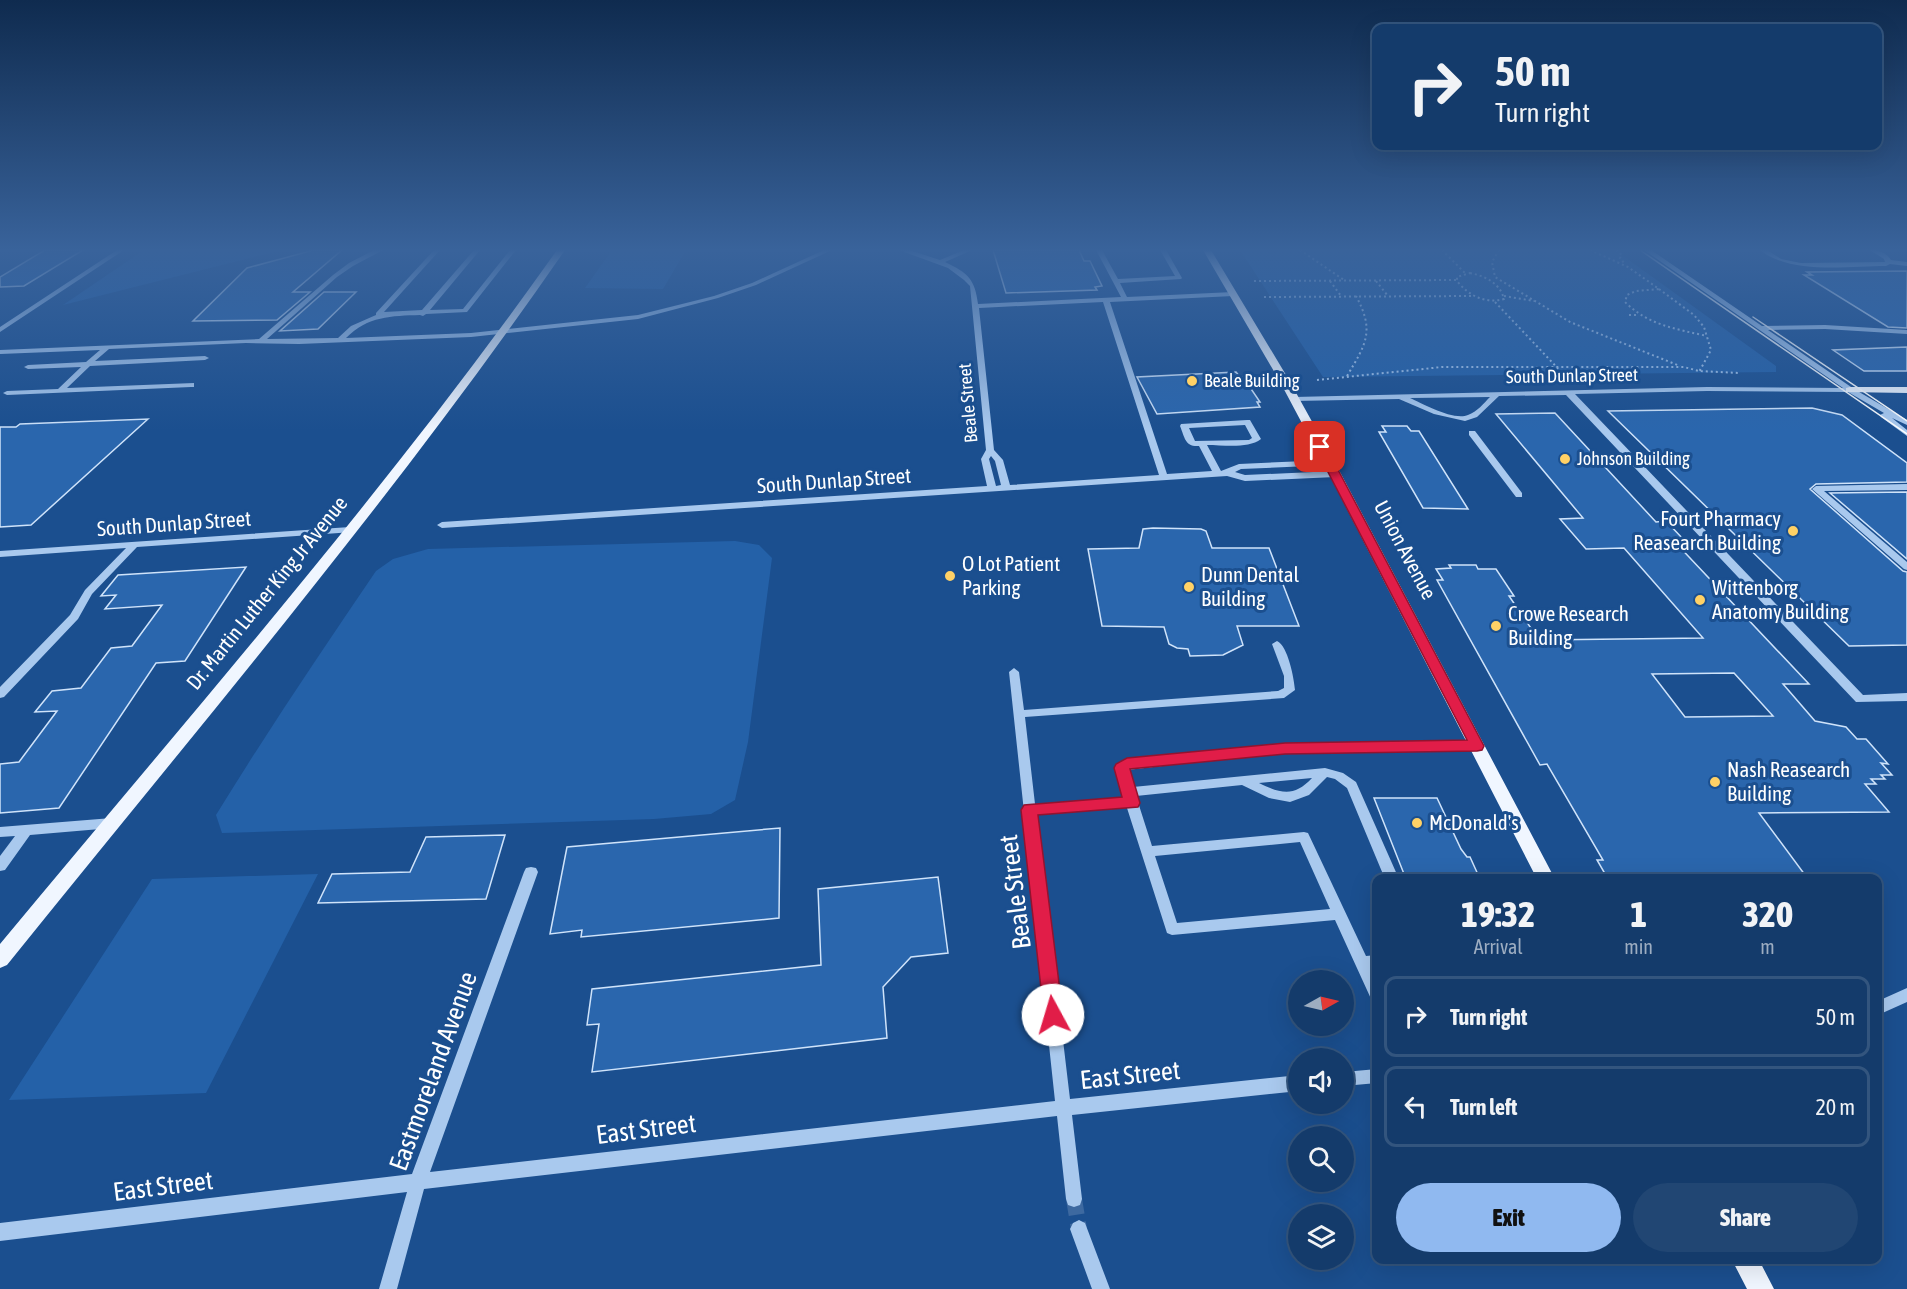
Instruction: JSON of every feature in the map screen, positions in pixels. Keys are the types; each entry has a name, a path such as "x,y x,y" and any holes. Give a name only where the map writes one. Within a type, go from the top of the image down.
{"main road":[{"name":"Dr. Martin Luther King Jr Avenue","path":"0,959 350,531 519,310"},
{"name":"Union Avenue","path":"1242,310 1332,469 1543,874"},
{"path":"1850,390 1907,390"},
{"path":"1747,1264 1761,1289"}],"street":[{"path":"0,330 30,310"},
{"path":"261,341 296,310"},
{"path":"380,316 378,315 382,310"},
{"path":"423,314 426,310"},
{"path":"340,340 353,327 380,316 466,310"},
{"path":"0,352 503,333 638,317 668,310"},
{"name":"Beale Street","path":"976,310 990,450 985,459 992,489"},
{"path":"1109,310 1164,478"},
{"path":"1734,310 1850,390 1907,434"},
{"path":"1760,328 1825,327 1907,332"},
{"path":"60,391 107,347"},
{"path":"28,367 206,358"},
{"path":"8,393 191,385"},
{"name":"South Dunlap Street","path":"1294,399 1718,389 1850,390"},
{"path":"1850,390 1907,423"},
{"path":"1569,393 1860,699 1907,697"},
{"path":"1396,396 1462,419 1470,418 1497,394"},
{"path":"1462,419 1520,495"},
{"path":"1247,422 1257,439 1250,442 1202,443 1192,444 1184,426 1247,422"},
{"path":"1202,443 1222,473"},
{"path":"990,450 999,460 1006,488"},
{"name":"South Dunlap Street","path":"442,525 1222,473 1245,478 1332,469"},
{"path":"1907,487 1816,489 1907,567"},
{"name":"South Dunlap Street","path":"0,554 350,531"},
{"path":"0,694 74,617 88,592 134,545"},
{"path":"1018,714 1280,695 1289,690 1289,676 1277,644"},
{"name":"Beale Street","path":"1014,672 1074,1199"},
{"path":"1339,914 1172,929 1121,768 1127,764 1285,748 1477,746"},
{"path":"1029,810 1242,780 1325,772 1339,776 1352,785 1390,874"},
{"path":"1242,780 1267,792 1281,796 1295,796 1305,792 1325,772"},
{"path":"0,832 112,823"},
{"path":"0,866 26,830"},
{"path":"1147,852 1304,837 1372,985"},
{"name":"Eastmoreland Avenue","path":"388,1289 418,1181 531,872"},
{"path":"1362,963 1372,962"},
{"path":"1882,1006 1907,995"},
{"path":"1354,1078 1372,1076"},
{"name":"East Street","path":"0,1232 418,1181 1064,1107 1288,1084"},
{"path":"1079,1229 1101,1289"}],"path":[{"path":"1347,376 1364,349 1368,336 1364,310"},
{"path":"1504,310 1567,378"},
{"path":"1551,310 1589,331 1684,368 1744,374"},
{"path":"1633,310 1638,315 1664,327 1707,336"},
{"path":"1687,310 1704,327 1711,350 1709,357 1695,377"},
{"path":"1629,315 1638,315"},
{"path":"1317,380 1442,367 1555,365 1684,368"}],"shaded area":[{"path":"1279,310 1698,310 1776,366 1776,372 1323,377"},
{"path":"735,541 759,545 772,558 748,742 735,800 711,814 654,819 222,833 216,815 235,784 376,571 393,559 428,549"},
{"path":"318,874 206,1093 9,1100 152,879"}],"building":[{"path":"204,310 289,310 277,320 193,321"},
{"path":"304,310 337,310 318,329 280,331"},
{"path":"1861,310 1907,310 1907,328 1888,327"},
{"path":"1907,347 1907,371 1864,371 1833,350"},
{"name":"Beale Building","path":"1236,372 1243,377 1260,402 1257,402 1260,407 1157,414 1137,377"},
{"name":"Fourt Pharmacy Reasearch Building","path":"1812,408 1842,415 1907,463 1907,482 1816,484 1810,489 1903,571 1907,572 1907,645 1849,646 1608,411"},
{"path":"1555,413 1656,522 1666,521 1684,540 1673,540 1809,684 1783,684 1815,721 1846,727 1857,739 1866,739 1888,764 1881,763 1892,775 1881,775 1885,779 1871,779 1876,784 1865,784 1889,812 1759,813 1804,874 1605,874 1597,860 1603,860 1547,764 1540,765 1437,580 1443,580 1436,569 1451,568 1449,565 1476,565 1478,569 1496,569 1514,596 1509,596 1539,640 1703,638 1624,548 1586,549 1560,519 1583,518 1496,414","holes":["1734,673 1773,716 1685,717 1652,674"]},
{"path":"148,419 31,525 0,527 0,427 16,427 20,424"},
{"path":"1382,426 1407,426 1411,431 1419,431 1468,509 1423,508 1379,432 1386,432"},
{"path":"1907,492 1907,559 1830,493"},
{"name":"Dunn Dental Building","path":"1143,529 1201,529 1206,531 1212,548 1269,548 1299,626 1237,626 1243,645 1223,655 1190,656 1188,649 1177,648 1169,644 1164,627 1102,626 1088,549 1139,548"},
{"path":"246,567 185,661 156,663 59,808 0,813 0,764 19,762 57,711 35,712 52,691 81,688 111,648 132,646 162,605 105,609 116,595 101,596 118,575"},
{"name":"McDonald's","path":"1374,798 1437,798 1461,849 1467,857 1470,857 1478,874 1404,874"},
{"path":"780,828 779,918 581,937 582,930 550,934 567,847"},
{"path":"505,835 486,899 318,903 332,874 410,872 426,837"},
{"path":"938,877 948,953 911,957 883,987 887,1038 592,1072 599,1024 587,1025 592,989 821,965 818,889"}],"tunnel":[{"path":"1074,1199 1079,1229"}],"tram line":[{"path":"1727,310 1907,434"},
{"path":"1753,317 1907,421"}],"place":[{"name":"Beale Building","path":"1192,381"},
{"name":"Johnson Building","path":"1565,459"},
{"name":"Fourt Pharmacy Reasearch Building","path":"1793,531"},
{"name":"O Lot Patient Parking","path":"950,576"},
{"name":"Dunn Dental Building","path":"1189,587"},
{"name":"Wittenborg Anatomy Building","path":"1700,600"},
{"name":"Crowe Research Building","path":"1496,626"},
{"name":"Nash Reasearch Building","path":"1715,782"},
{"name":"McDonald's","path":"1417,823"}],"route":[{"path":"1053,1015 1029,810 1132,803 1121,768 1127,764 1285,748 1477,746 1320,447"}]}
